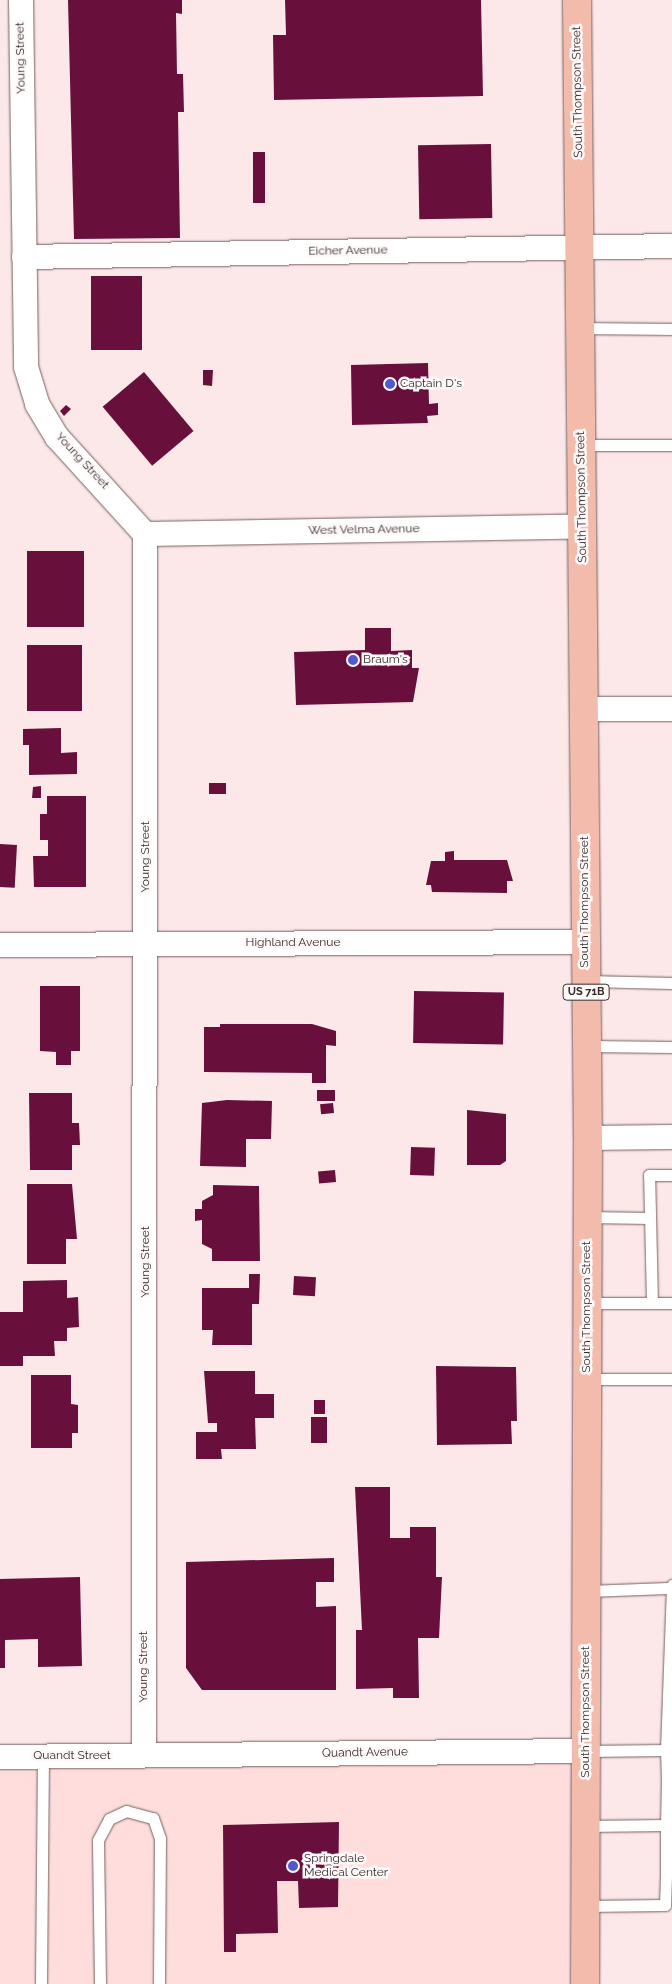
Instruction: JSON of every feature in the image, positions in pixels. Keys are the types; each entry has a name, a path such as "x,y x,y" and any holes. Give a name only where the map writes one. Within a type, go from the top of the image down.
{"main road":[{"name":"South Thompson Street","path":"577,0 588,1138 585,1984"}],"street":[{"name":"Young Street","path":"21,0 26,367 37,404 57,436 145,534 147,943 144,1755"},
{"name":"Eicher Avenue","path":"24,257 672,246"},
{"name":"West Velma Avenue","path":"145,534 582,526"},
{"path":"584,709 672,708"},
{"name":"Highland Avenue","path":"0,945 586,942"},
{"path":"588,1138 672,1137"},
{"name":"Quandt Avenue","path":"144,1755 586,1751"},
{"name":"Quandt Street","path":"0,1756 144,1755"}],"lane":[{"path":"580,328 672,329"},
{"path":"582,445 672,445"},
{"path":"586,980 672,983"},
{"path":"587,1046 672,1047"},
{"path":"652,1303 649,1175 672,1175"},
{"path":"587,1217 650,1218"},
{"path":"587,1303 672,1303"},
{"path":"587,1379 672,1379"},
{"path":"586,1591 671,1586 666,1750 669,1776 666,1825 669,1873 665,1905 586,1906"},
{"path":"586,1751 666,1750"},
{"path":"41,1984 43,1756"},
{"path":"100,1984 98,1840 109,1819 126,1811 153,1818 160,1838 159,1984"},
{"path":"585,1826 666,1825"}],"shaded area":[{"name":"Springdale Medical Center","path":"0,1751 586,1751 586,1984 0,1984"}],"building":[{"path":"68,0 182,0 182,14 176,13 177,74 183,74 184,112 178,112 180,238 74,239"},
{"path":"285,0 481,0 483,96 274,100 273,35 286,35"},
{"path":"491,144 492,218 419,219 418,145"},
{"path":"253,152 265,152 265,203 253,203"},
{"path":"91,276 142,276 142,350 91,350"},
{"name":"Captain D's","path":"428,363 429,404 438,403 438,415 427,416 428,423 352,425 351,365"},
{"path":"203,370 213,370 212,386 203,385"},
{"path":"144,372 193,431 152,466 103,407"},
{"path":"66,405 71,409 64,416 60,411"},
{"path":"27,551 84,551 84,627 27,627"},
{"name":"Braum's","path":"365,628 391,628 391,651 412,650 412,668 419,668 413,702 296,705 294,652 365,650"},
{"path":"27,645 82,645 82,711 27,711"},
{"path":"61,728 61,753 77,752 77,774 29,775 29,745 23,745 23,729"},
{"path":"209,783 226,783 226,794 209,794"},
{"path":"41,786 41,798 32,798 33,787"},
{"path":"47,796 86,796 86,887 34,887 33,856 48,856 48,840 40,840 40,814 47,814"},
{"path":"0,844 17,845 15,888 0,887"},
{"path":"454,851 454,860 507,860 513,881 507,881 507,893 432,892 431,885 426,885 431,861 445,861 445,852"},
{"path":"40,986 80,986 80,1051 71,1051 71,1065 56,1065 56,1052 40,1051"},
{"path":"414,991 504,993 503,1045 413,1043"},
{"path":"220,1024 312,1024 336,1031 336,1046 326,1045 326,1083 312,1083 312,1073 204,1072 204,1027 220,1027"},
{"path":"317,1090 335,1090 335,1101 317,1101"},
{"path":"29,1093 72,1093 72,1123 79,1123 80,1145 72,1145 72,1170 30,1170"},
{"path":"227,1100 272,1101 271,1139 246,1139 246,1167 200,1166 202,1103"},
{"path":"333,1103 334,1113 321,1114 320,1104"},
{"path":"467,1110 506,1114 506,1161 500,1165 467,1165"},
{"path":"411,1147 435,1148 434,1176 410,1175"},
{"path":"335,1170 336,1182 319,1183 318,1171"},
{"path":"27,1184 72,1184 77,1239 66,1239 66,1264 27,1264"},
{"path":"213,1185 259,1186 260,1261 212,1261 212,1249 202,1244 202,1220 195,1221 195,1209 202,1209 202,1201 213,1195"},
{"path":"249,1274 260,1274 259,1304 252,1304 252,1345 212,1345 213,1330 202,1330 202,1288 249,1288"},
{"path":"294,1276 316,1277 315,1296 293,1295"},
{"path":"67,1280 67,1298 78,1297 79,1327 67,1328 67,1341 54,1341 55,1356 23,1356 23,1366 0,1366 0,1312 23,1312 23,1281"},
{"path":"436,1366 516,1367 517,1421 511,1421 512,1444 437,1445"},
{"path":"204,1371 255,1371 255,1394 274,1394 274,1418 255,1418 256,1449 221,1449 222,1459 196,1459 196,1432 217,1432 217,1423 208,1423"},
{"path":"31,1375 71,1375 71,1404 78,1405 78,1433 72,1433 72,1448 31,1448"},
{"path":"314,1400 325,1400 325,1414 314,1414"},
{"path":"311,1417 327,1417 327,1443 311,1443"},
{"path":"355,1487 390,1487 390,1538 410,1538 410,1527 436,1527 436,1577 442,1577 439,1638 418,1638 419,1698 393,1698 393,1688 356,1689 356,1630 362,1630"},
{"path":"334,1558 334,1582 316,1582 316,1607 336,1606 336,1690 202,1690 186,1668 186,1562"},
{"path":"80,1577 82,1666 38,1667 38,1639 5,1640 5,1668 0,1668 0,1579"},
{"path":"339,1822 338,1907 299,1908 298,1881 277,1881 278,1933 236,1934 236,1952 224,1952 223,1825"}],"place":[{"name":"Captain D's","path":"390,384"},
{"name":"Braum's","path":"353,660"},
{"name":"Springdale Medical Center","path":"293,1866"}]}
